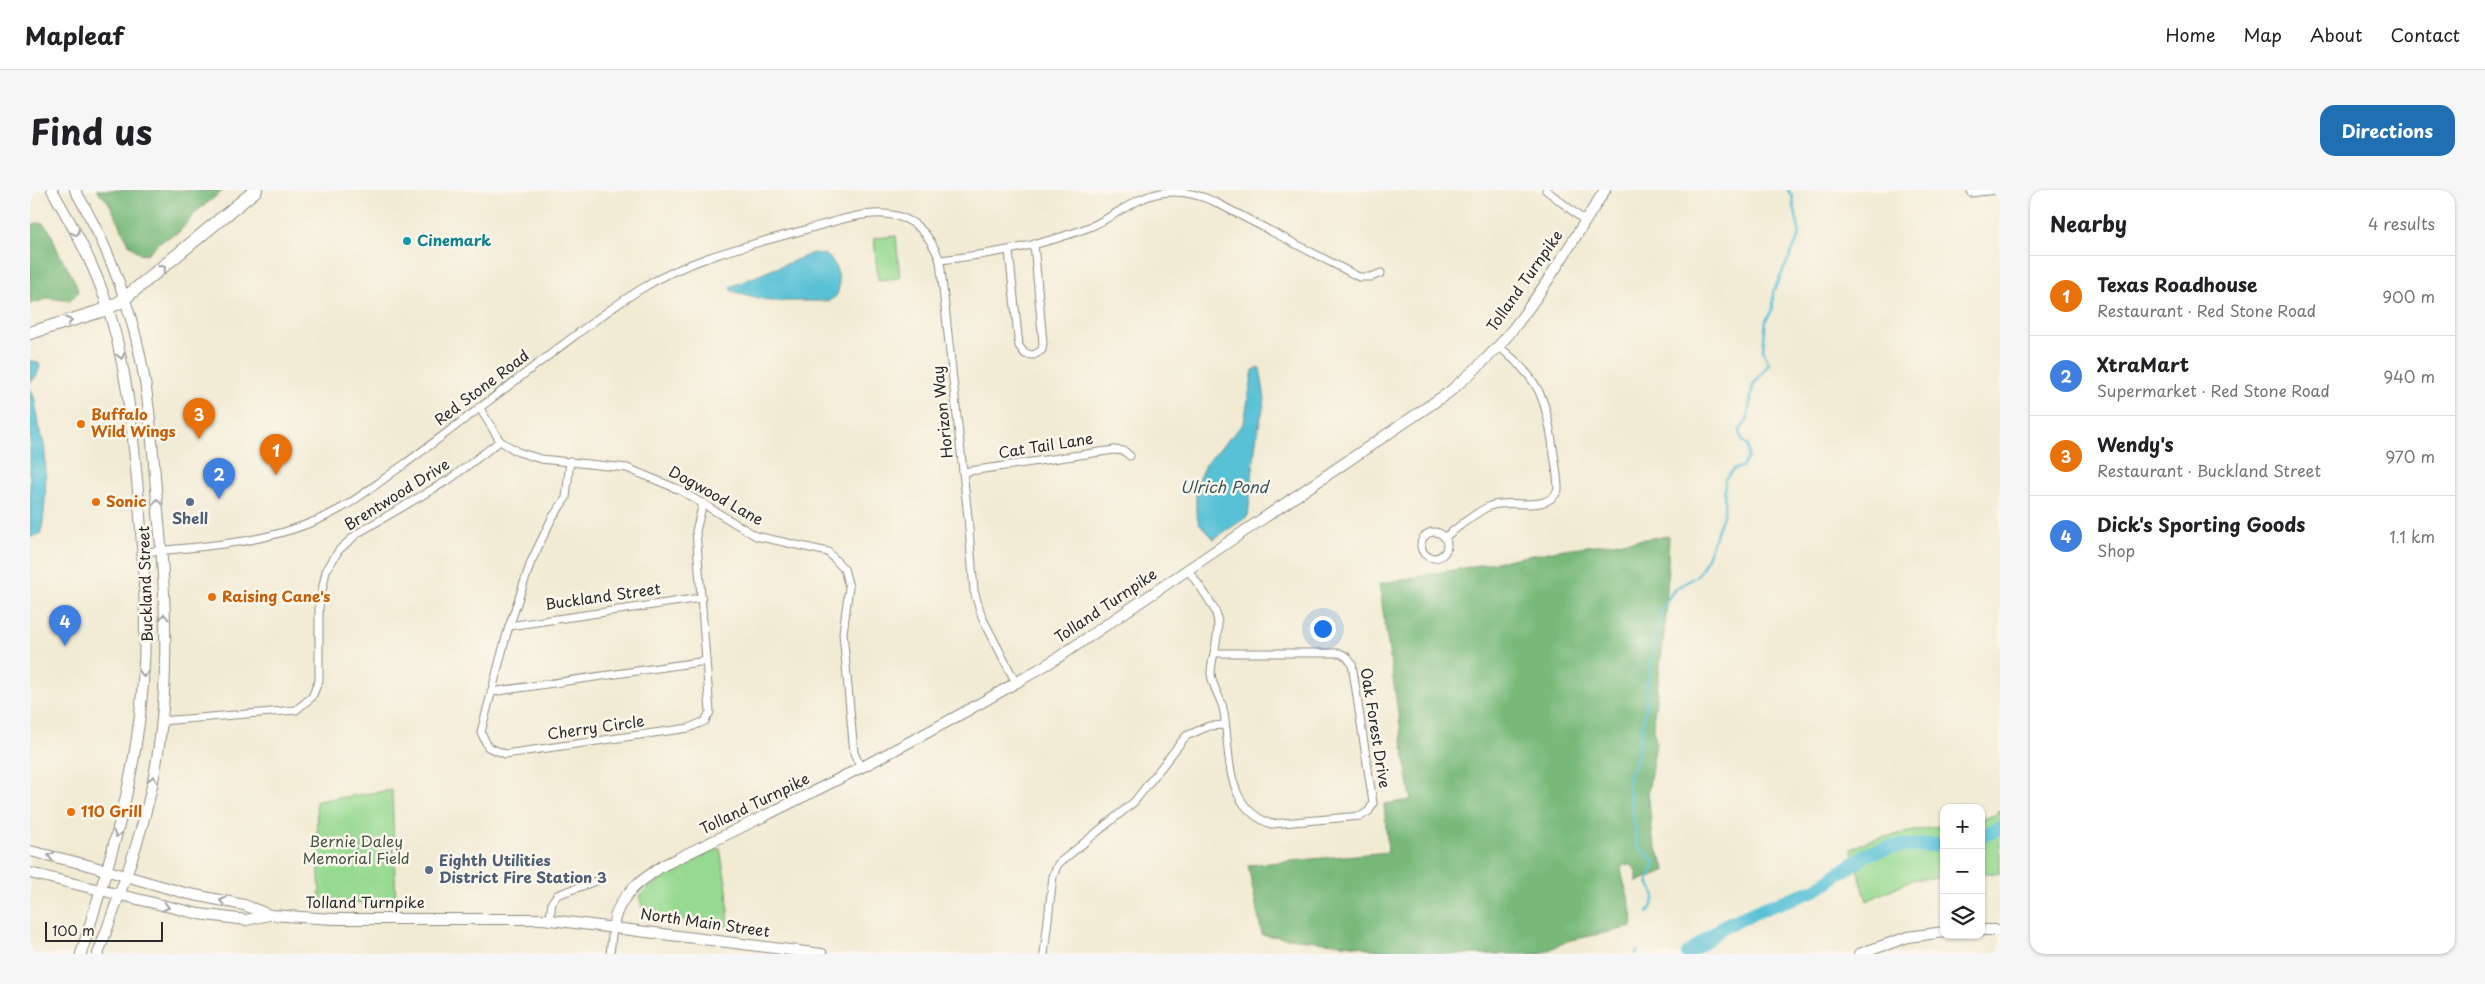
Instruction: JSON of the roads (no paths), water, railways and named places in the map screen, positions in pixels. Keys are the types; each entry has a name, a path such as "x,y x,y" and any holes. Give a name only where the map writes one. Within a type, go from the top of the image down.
{"highway":[{"path":"30,333 108,308 124,299 256,190"}],"main road":[{"name":"Buckland Street","path":"52,190 93,268 108,308 121,355 128,395 143,552 146,637 139,724 126,798 107,870 81,954"},
{"name":"Buckland Street","path":"75,190 101,239 124,299 138,347 147,390 162,550 164,640 161,721 157,760 146,811 126,876 98,954"},
{"name":"Tolland Turnpike","path":"30,873 212,916 246,920 270,915 333,919 550,919 613,926 615,912 625,894 664,865 861,768 1016,683 1188,570 1448,393 1480,366 1498,346 1537,295 1605,190"},
{"name":"Tolland Turnpike","path":"30,851 107,870 185,893 244,906 270,915"},
{"name":"North Main Street","path":"613,926 822,954"},
{"path":"1985,930 2000,930"},
{"path":"1859,954 1908,937 1940,933"}],"street":[{"path":"1546,190 1585,222"},
{"path":"1971,193 1995,190"},
{"path":"940,260 1009,252 1092,226 1153,195 1172,192 1193,192 1357,277 1370,277 1381,273"},
{"name":"Horizon Way","path":"832,222 867,213 884,213 900,217 923,233 940,260 975,599 982,617 1016,683"},
{"name":"Red Stone Road","path":"143,552 238,543 304,525 340,509 480,408 597,319 648,284 678,269 714,255 832,222"},
{"path":"1009,252 1019,346 1024,354 1034,355 1041,351 1043,343 1034,244"},
{"path":"1445,537 1489,506 1547,502 1556,495 1558,490 1549,423 1541,395 1526,372 1498,346"},
{"name":"Dogwood Lane","path":"480,408 500,441 518,452 541,459 627,468 680,490 756,536 828,552 844,569 849,587 844,642 854,753 861,768"},
{"name":"Brentwood Drive","path":"161,721 296,710 312,697 318,680 319,606 326,571 339,550 358,533 450,479 500,441"},
{"name":"Cat Tail Lane","path":"963,472 1114,450 1124,451 1130,456"},
{"name":"Cherry Circle","path":"570,461 566,498 552,518 531,562 509,626 481,732 488,747 505,754 689,728 705,721 710,712 696,531 703,503"},
{"name":"Oak Forest Drive","path":"1188,570 1216,612 1215,653 1211,672 1214,688 1222,706 1229,766 1235,787 1245,808 1258,819 1271,824 1361,816 1369,811 1373,803 1352,664 1347,657 1340,653 1215,653"},
{"name":"Buckland Street","path":"509,626 701,598"},
{"path":"491,692 706,661"},
{"path":"1044,954 1052,876 1058,864 1134,802 1186,736 1209,726 1225,725"},
{"path":"550,919 552,902 556,895 596,881"},
{"path":"610,954 613,926"}],"water":[{"path":"813,253 825,255 829,258 838,273 838,292 829,301 770,301 732,291 730,287"},
{"path":"30,361 38,362 40,366 37,375 30,383"},
{"name":"Ulrich Pond","path":"1260,368 1265,399 1256,440 1248,516 1214,539 1199,523 1196,513 1196,484 1206,463 1244,423 1253,370"},
{"path":"30,388 35,402 38,426 44,445 46,476 42,527 40,534 30,537"}],"waterway":[{"path":"1648,913 1655,898 1648,882 1655,861 1638,847 1628,782 1630,772 1635,767 1660,611 1674,590 1698,575 1705,563 1724,513 1725,479 1734,469 1742,467 1748,458 1748,446 1742,440 1740,430 1747,421 1753,385 1769,364 1763,349 1766,320 1773,309 1773,292 1800,235 1792,196 1788,190"},
{"path":"1985,834 2000,828"},
{"path":"1688,954 1724,926 1765,908 1815,890 1869,853 1892,847 1940,844"}],"place":[{"name":"Cinemark","path":"407,241"},
{"name":"Buffalo Wild Wings","path":"81,424"},
{"name":"Wendy's","path":"199,439"},
{"name":"Texas Roadhouse","path":"276,475"},
{"name":"XtraMart","path":"219,499"},
{"name":"Sonic","path":"96,502"},
{"name":"Shell","path":"190,502"},
{"name":"Raising Cane's","path":"212,597"},
{"name":"Dick's Sporting Goods","path":"65,646"},
{"name":"110 Grill","path":"71,812"},
{"name":"Eighth Utilities District Fire Station 3","path":"429,870"}],"park label":[{"name":"Bernie Daley Memorial Field","path":"356,850"}]}
